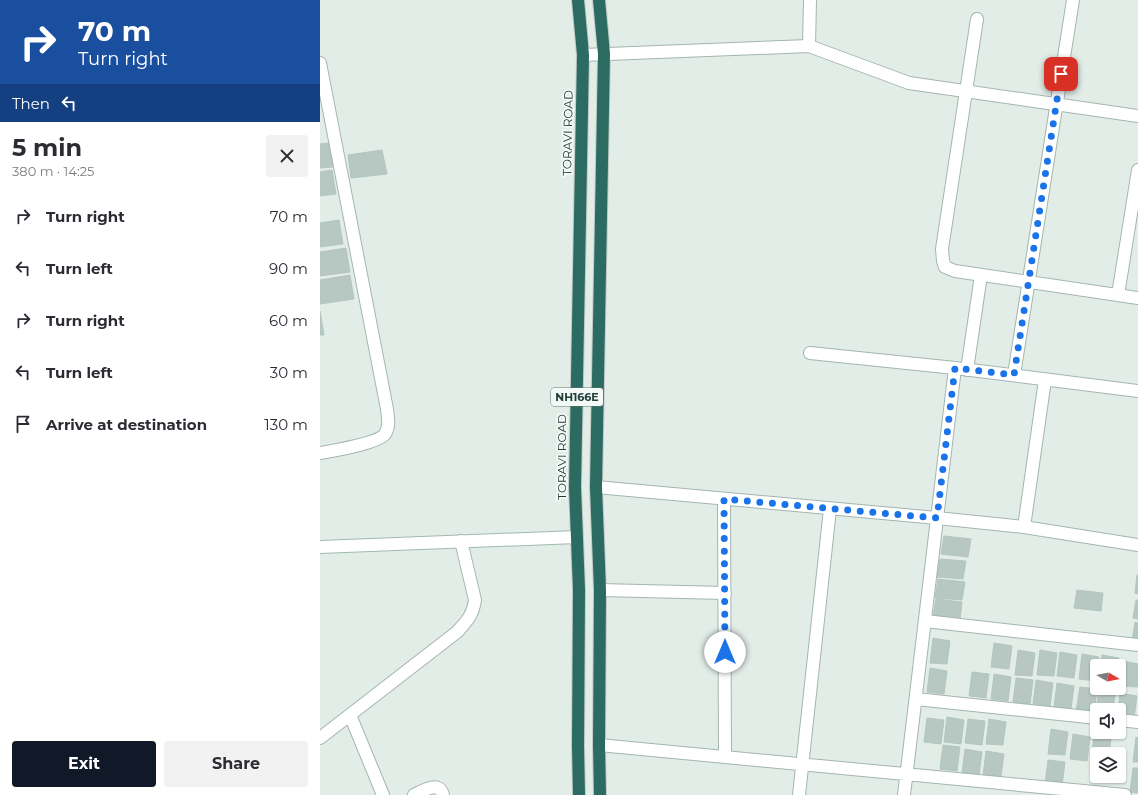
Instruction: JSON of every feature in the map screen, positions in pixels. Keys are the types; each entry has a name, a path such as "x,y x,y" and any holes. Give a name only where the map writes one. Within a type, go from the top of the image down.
{"highway":[{"name":"TORAVI ROAD","path":"578,0 583,55 575,487 579,590 579,795"},
{"name":"NH166E","path":"599,0 604,54 596,487 600,590 600,795"}],"street":[{"path":"810,0 810,46"},
{"path":"1014,375 1073,0"},
{"path":"977,19 942,250 945,266 955,271 1138,298"},
{"path":"583,55 810,46 909,83 1138,116"},
{"path":"320,63 388,409 389,424 385,435 376,441 320,453"},
{"path":"1118,295 1138,170"},
{"path":"904,795 937,518 961,369 981,274"},
{"path":"810,353 1138,390"},
{"path":"1024,528 1045,380"},
{"path":"596,487 937,518 1024,528 1138,545"},
{"path":"724,499 725,756"},
{"path":"799,795 830,509"},
{"path":"320,547 577,537"},
{"path":"320,738 457,632 469,619 474,610 475,600 461,541"},
{"path":"600,590 725,593"},
{"path":"925,621 1138,645"},
{"path":"916,699 1090,717"},
{"path":"350,715 383,795"},
{"path":"1126,721 1138,722"},
{"path":"599,745 1125,795"},
{"path":"414,795 433,787 438,787 442,790 443,795"}],"building":[{"path":"329,143 333,167 320,168 320,144"},
{"path":"382,150 387,174 351,178 348,155"},
{"path":"332,170 336,194 320,196 320,172"},
{"path":"339,220 343,244 320,247 320,223"},
{"path":"346,248 350,272 320,276 320,252"},
{"path":"350,275 354,299 320,304 320,280"},
{"path":"320,311 324,335 320,335"},
{"path":"944,536 971,539 968,557 941,554"},
{"path":"940,559 966,561 963,579 937,577"},
{"path":"1138,575 1138,594 1135,593"},
{"path":"938,579 965,582 962,600 935,598"},
{"path":"1077,590 1103,593 1101,611 1074,608"},
{"path":"936,599 962,602 960,620 933,617"},
{"path":"1136,600 1138,600 1138,619 1133,618"},
{"path":"1135,622 1138,623 1138,641 1132,641"},
{"path":"933,638 950,641 947,664 930,663"},
{"path":"994,643 1012,646 1009,669 991,667"},
{"path":"1018,650 1035,653 1032,676 1015,675"},
{"path":"1040,650 1057,653 1054,676 1037,675"},
{"path":"1060,652 1077,655 1074,678 1057,676"},
{"path":"1082,654 1099,657 1099,659 1090,659 1090,680 1079,679"},
{"path":"1102,655 1119,658 1119,659 1102,659"},
{"path":"1126,661 1138,664 1138,687 1126,686"},
{"path":"930,668 947,671 944,694 927,692"},
{"path":"972,672 989,674 986,698 969,696"},
{"path":"994,674 1011,677 1008,701 991,699"},
{"path":"1016,678 1033,680 1030,704 1013,702"},
{"path":"1036,680 1053,683 1050,706 1033,704"},
{"path":"1057,683 1074,686 1071,709 1054,707"},
{"path":"1080,687 1090,688 1090,695 1096,695 1095,703 1090,703 1090,713 1076,711"},
{"path":"1126,694 1137,696 1134,719 1126,718 1126,703 1119,703 1120,695"},
{"path":"1098,695 1115,695 1114,703 1097,703"},
{"path":"947,717 964,720 961,744 944,742"},
{"path":"927,718 944,720 941,744 924,742"},
{"path":"968,719 985,721 982,745 965,743"},
{"path":"989,719 1006,722 1003,745 986,744"},
{"path":"1051,729 1068,732 1065,755 1048,754"},
{"path":"1073,734 1090,737 1087,761 1070,759"},
{"path":"1136,737 1138,738 1138,762 1133,762"},
{"path":"1094,739 1111,739 1110,747 1093,747"},
{"path":"943,745 960,747 957,771 940,769"},
{"path":"965,749 982,752 979,775 962,773"},
{"path":"986,751 1004,754 1001,777 983,776"},
{"path":"1048,760 1065,762 1062,786 1045,784"},
{"path":"1133,768 1138,768 1138,793 1130,792"}],"route":[{"path":"725,652 724,499 937,518 955,368 1014,375 1061,74"}]}
